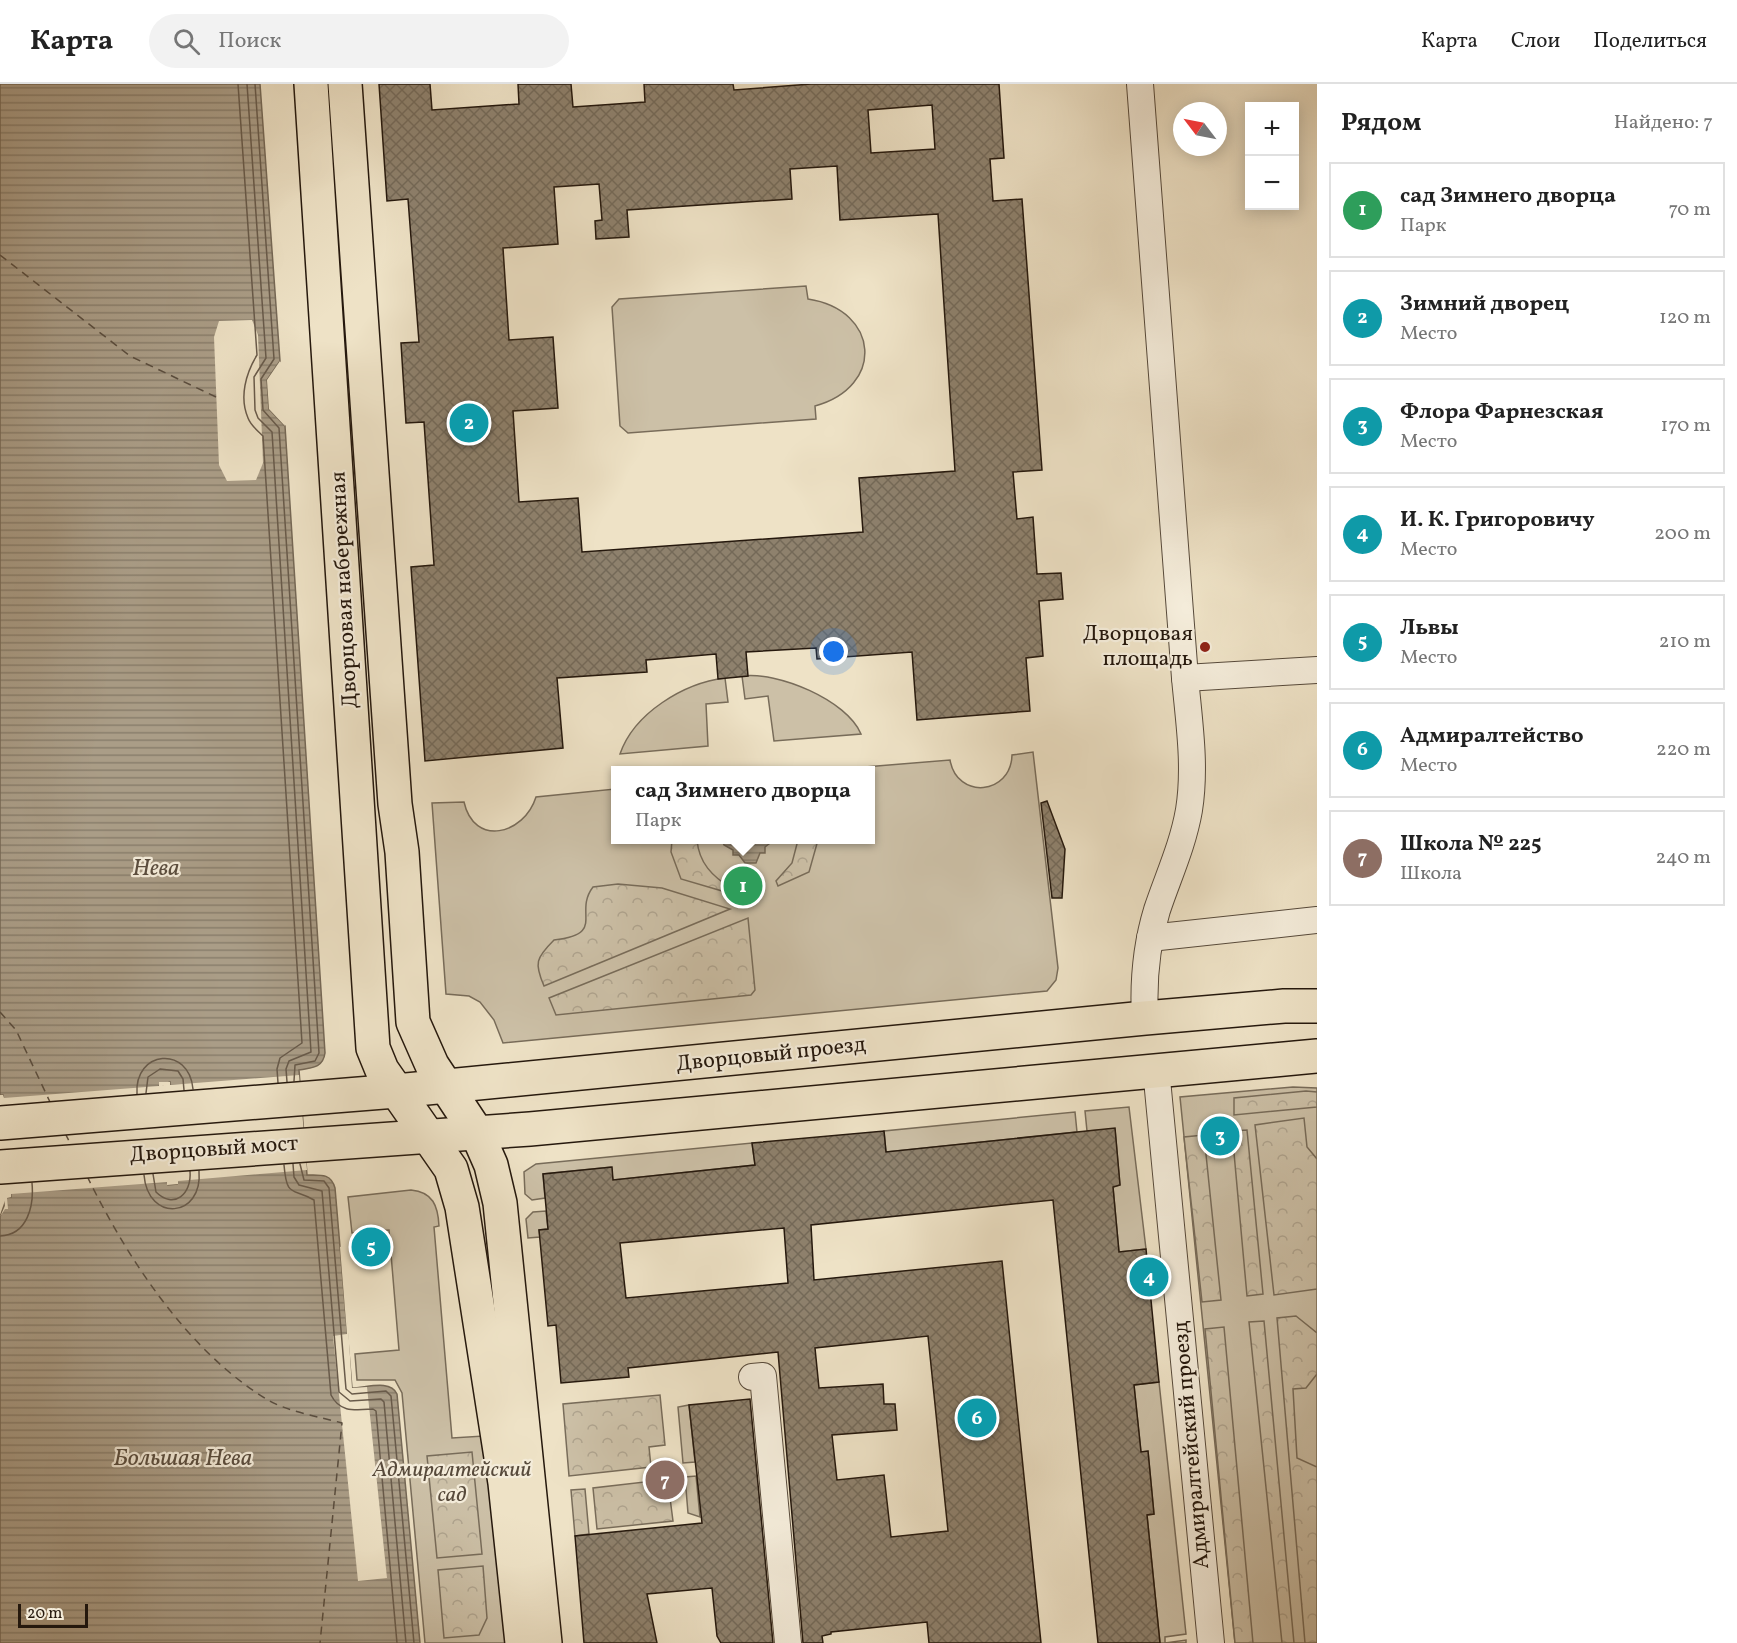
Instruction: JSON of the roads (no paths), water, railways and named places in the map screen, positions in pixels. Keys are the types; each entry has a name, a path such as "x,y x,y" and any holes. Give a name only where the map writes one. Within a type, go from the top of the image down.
{"main road":[{"name":"Дворцовая набережная","path":"311,84 332,378 373,1048 382,1070 451,1169 462,1206 505,1483 522,1643"},
{"name":"Дворцовая набережная","path":"345,84 395,804 402,852 413,1022 421,1045 477,1133 491,1165 500,1203 545,1643"},
{"path":"1145,1018 1284,1006 1317,1006"},
{"name":"Дворцовый проезд","path":"396,1091 1145,1018"},
{"path":"429,1137 1317,1056"},
{"name":"Дворцовый мост","path":"0,1123 396,1091"},
{"name":"Дворцовый мост","path":"0,1167 311,1142 429,1137"}],"street":[{"path":"1140,84 1193,769 1189,810 1181,846 1150,938 1145,965 1145,1018"},
{"path":"1185,678 1317,670"},
{"path":"1150,938 1317,920"},
{"name":"Адмиралтейский проезд","path":"1156,1069 1211,1643"},
{"path":"752,1377 763,1376 788,1643"}],"water":[{"path":"0,84 260,84 280,361 267,380 269,409 285,426 325,1053 319,1064 312,1068 299,1070 307,1175 328,1177 335,1188 352,1388 377,1385 394,1389 397,1394 420,1643 0,1643 0,1217 7,1197 11,1197 3,1095 0,1095","holes":["170,1082 177,1184 168,1185 159,1086"]},
{"path":"769,844 765,847 765,853 760,853 756,863 745,863 739,855 733,855 733,850 724,845"}],"place":[{"name":"Зимний дворец","path":"469,423"},
{"name":"Дворцовая площадь","path":"1205,647"},
{"name":"сад Зимнего дворца","path":"743,886"},
{"name":"Флора Фарнезская","path":"1220,1136"},
{"name":"Львы","path":"371,1247"},
{"name":"И. К. Григоровичу","path":"1149,1277"},
{"name":"Адмиралтейство","path":"977,1418"},
{"name":"Школа № 225","path":"665,1480"}],"water label":[{"name":"Нева","path":"156,869"},
{"name":"Большая Нева","path":"183,1459"}],"park label":[{"name":"Адмиралтейский сад","path":"452,1482"}]}
